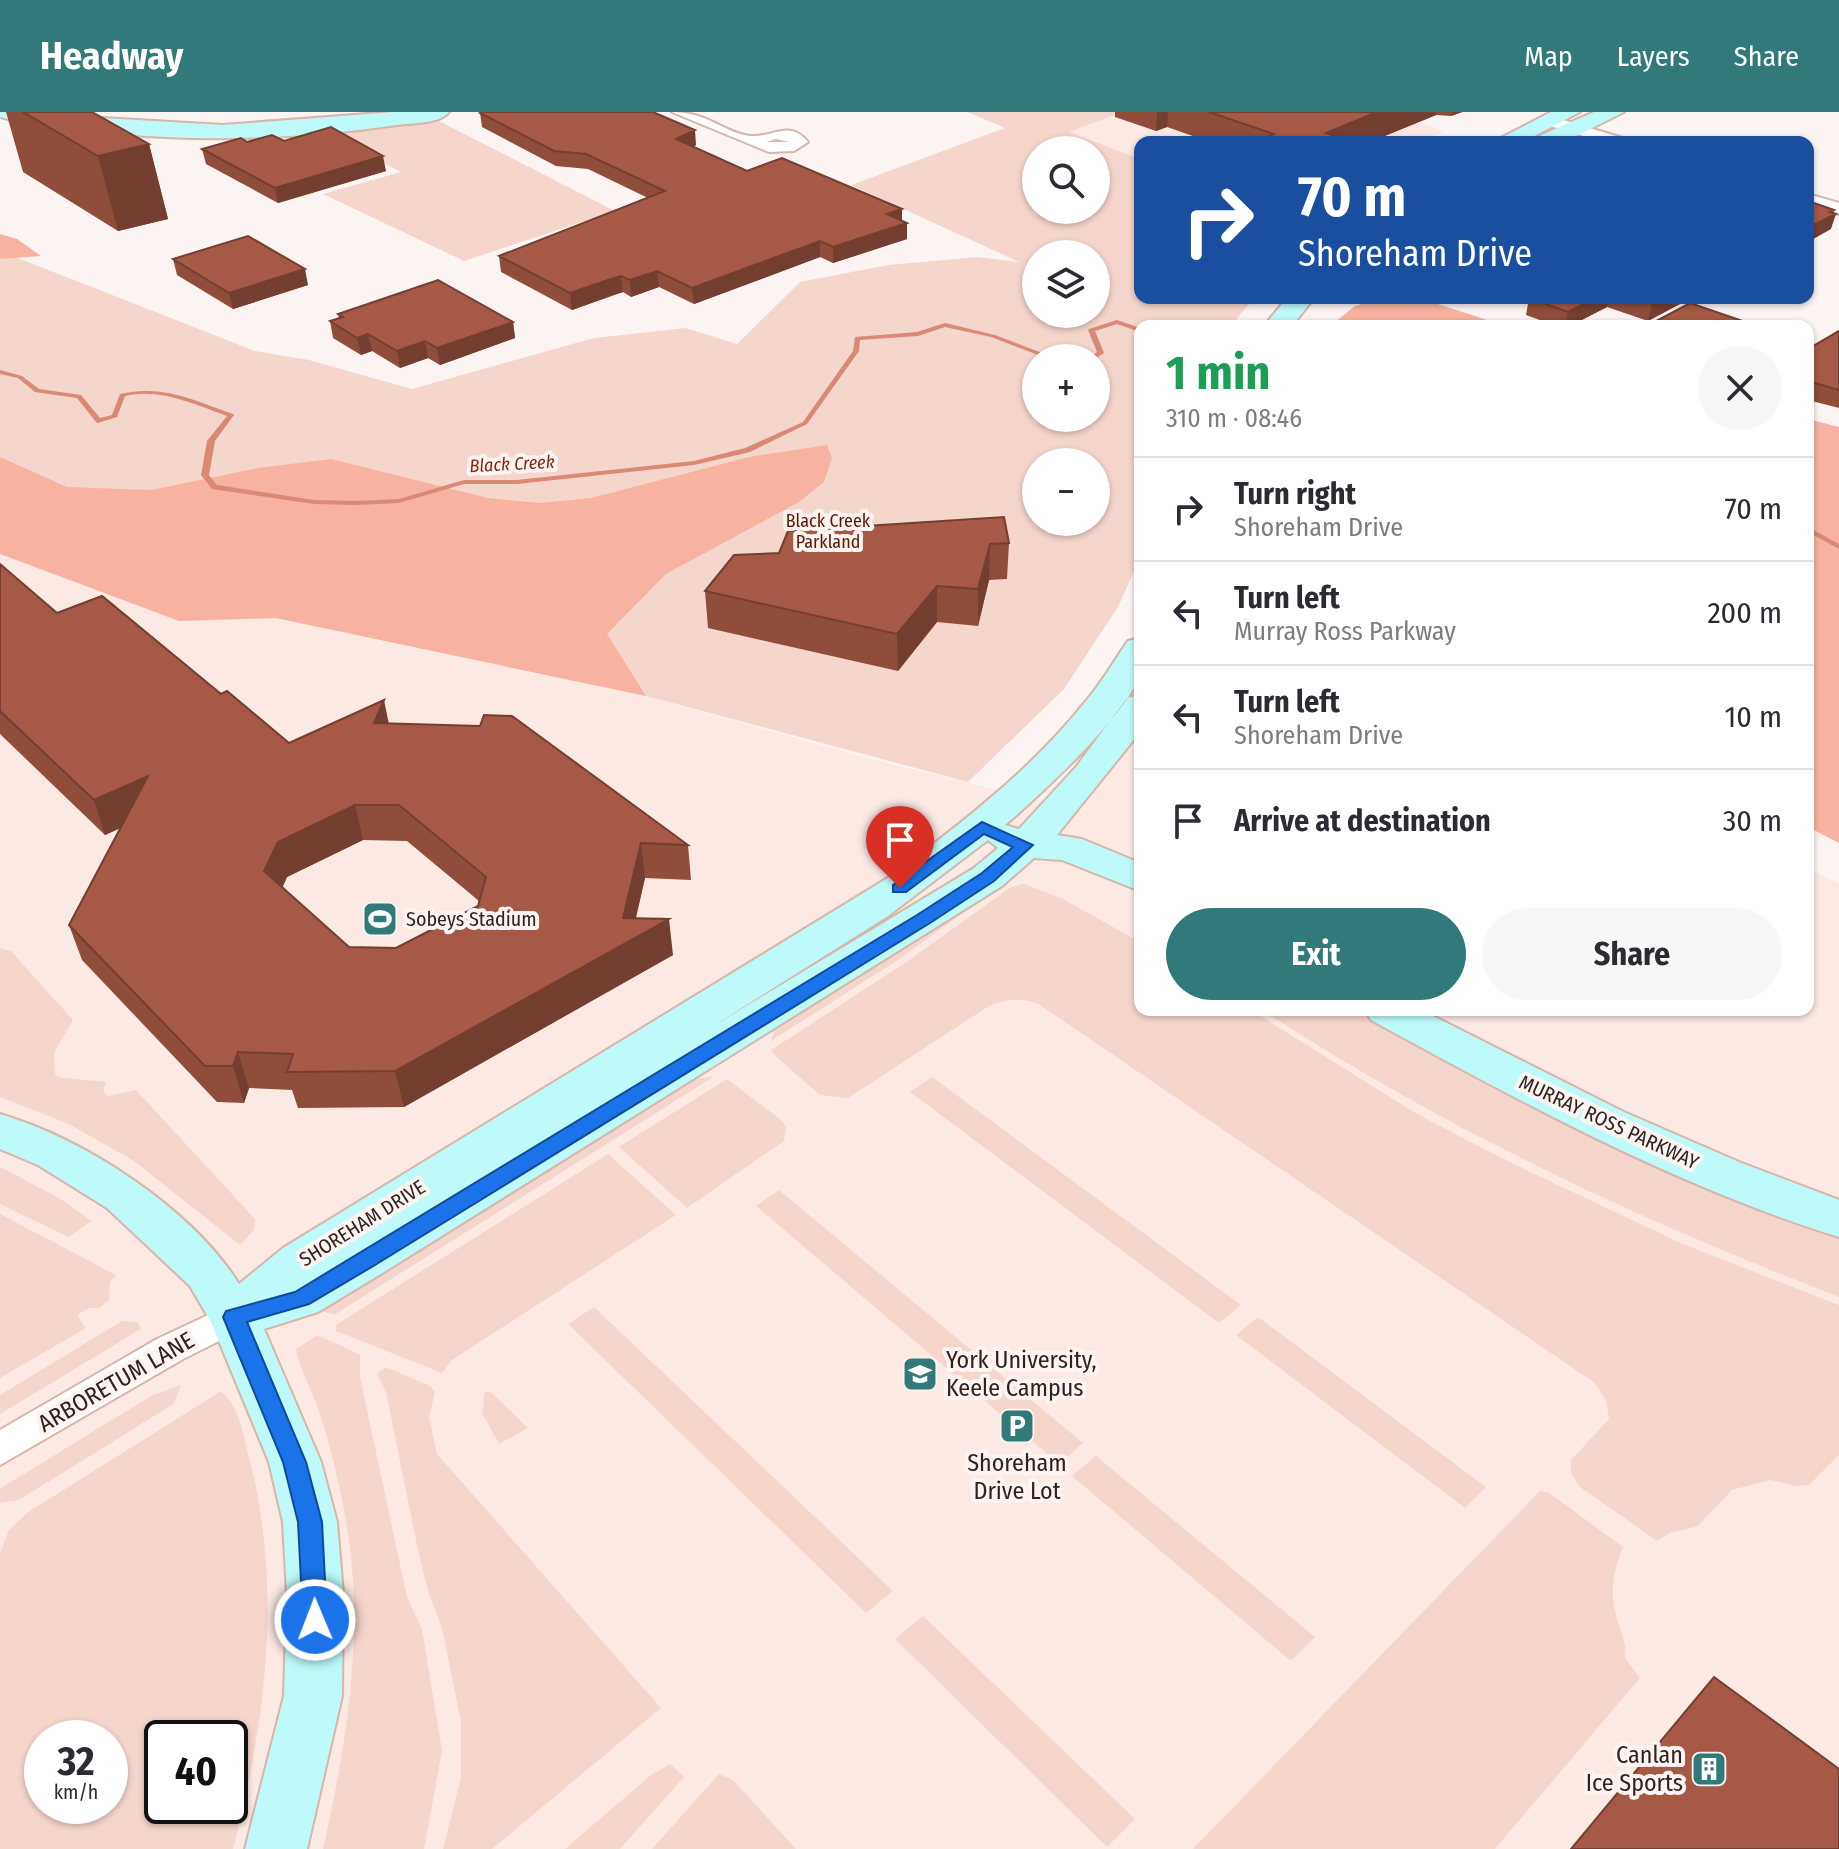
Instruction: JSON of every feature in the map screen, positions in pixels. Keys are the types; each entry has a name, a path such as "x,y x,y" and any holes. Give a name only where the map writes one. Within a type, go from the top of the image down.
{"street":[{"path":"8,112 91,125 211,131 319,127 438,112"},
{"path":"680,112 749,141"},
{"path":"1525,136 1613,112"},
{"path":"1560,126 1598,136"},
{"path":"1814,201 1839,209"},
{"path":"1283,320 1296,304"},
{"name":"SHOREHAM DRIVE","path":"234,1317 300,1261 874,907 982,827 1043,771 1098,709 1134,657"},
{"name":"SHOREHAM DRIVE","path":"234,1317 301,1298 988,877 1025,845 1115,741 1134,714"},
{"path":"982,827 1025,845 1068,848 1134,876"},
{"path":"1025,845 1046,869 1134,901"},
{"name":"MURRAY ROSS PARKWAY","path":"1397,1016 1543,1094 1668,1150 1839,1219"},
{"path":"0,1130 54,1153 124,1196 207,1273 234,1317 295,1462 311,1537 315,1594 313,1696 276,1849"},
{"name":"ARBORETUM LANE","path":"0,1449 153,1358 234,1317"}],"shaded area":[{"path":"1123,112 1388,112 1445,131 1432,136 1134,136 1134,157 1110,148 1110,136 1079,136 1068,132"},
{"path":"0,234 17,239 41,256 0,259"},
{"path":"1438,304 1487,320 1338,320 1355,306"},
{"path":"1814,421 1839,427 1839,843 1814,830"},
{"path":"827,445 832,458 824,482 799,502 666,574 607,634 646,696 276,618 179,621 0,554 0,457 67,487 151,490 258,468 331,459 488,498 539,503 591,498 749,457"},
{"name":"York University, Keele Campus","path":"0,554 179,621 276,618 646,696 867,758 1081,810 1134,739 1134,1016 1814,1016 1814,871 1839,884 1839,1849 0,1849"}],"green space":[{"name":"Black Creek Parkland","path":"967,112 1123,112 1069,132 1080,136 1022,136 1022,224 1110,224 1110,148 1134,157 1134,304 1249,304 1236,320 1134,320 1134,571 1118,607 1064,689 968,782 646,696 276,618 179,621 0,532 0,251 255,351 309,360 412,389 594,338 686,328 737,344 800,282 888,265 978,257 1019,262 851,185 1005,128"},
{"path":"439,121 615,211 464,261 323,194 401,172 327,133"},
{"path":"1006,882 898,960 771,1041 775,1029"},
{"path":"1024,884 1061,898 1134,939 1134,1016 1261,1016 1419,1115 1509,1162 1683,1244 1839,1305 1839,1455 1809,1485 1796,1486 1770,1480 1732,1490 1698,1526 1670,1533 1657,1541 1580,1487 1571,1474 1571,1460 1609,1419 1606,1400 1595,1383 1040,1005 1014,1000 989,1006 848,1098 820,1095 775,1056 771,1050 908,961 1011,887"},
{"path":"0,948 11,951 73,1020 54,1053 55,1074 63,1078 107,1082 103,1090 108,1096 136,1090 255,1219 254,1230 240,1245 134,1161 69,1124 0,1097"},
{"path":"1272,1016 1368,1016 1406,1037 1839,1235 1839,1297 1689,1236 1543,1169 1471,1133"},
{"path":"715,1076 334,1315 322,1311 695,1079"},
{"path":"932,1077 1241,1305 1219,1323 910,1092"},
{"path":"727,1079 781,1120 786,1127 784,1141 687,1208 619,1147"},
{"path":"608,1154 676,1215 452,1360 442,1373 336,1331 336,1325"},
{"path":"0,1167 59,1198 92,1221 68,1237 0,1204"},
{"path":"779,1190 1083,1443 1059,1464 756,1206"},
{"path":"0,1214 116,1275 110,1282 109,1300 99,1308 89,1308 77,1315 86,1328 0,1378"},
{"path":"594,1307 893,1591 866,1613 568,1324"},
{"path":"1258,1317 1486,1487 1465,1508 1236,1335"},
{"path":"122,1321 138,1322 141,1329 0,1414 0,1395"},
{"path":"318,1335 360,1355 360,1377 407,1597 422,1629 442,1751 424,1849 323,1849 347,1719 354,1631 353,1587 342,1500 323,1424 296,1349"},
{"path":"386,1367 430,1386 435,1392 429,1417 437,1454 661,1708 492,1849 443,1849 461,1777 461,1722 442,1628 428,1591 418,1550 386,1392 377,1374"},
{"path":"181,1385 174,1403 162,1411 19,1500 0,1503 0,1489 6,1485 151,1396"},
{"path":"221,1391 233,1405 243,1430 259,1506 268,1605 262,1703 248,1784 248,1720 144,1720 144,1824 239,1824 233,1849 0,1849 0,1553 9,1530 27,1513"},
{"path":"485,1391 492,1393 528,1428 499,1444 482,1413"},
{"path":"1096,1456 1315,1637 1291,1661 1072,1476"},
{"path":"1540,1491 1548,1492 1623,1547 1614,1580 1614,1606 1624,1641 1625,1658 1640,1678 1495,1849 1193,1849"},
{"path":"923,1616 1135,1819 1107,1847 895,1639"},
{"path":"670,1764 684,1777 620,1849 565,1849 651,1775"},
{"path":"719,1774 734,1781 796,1849 652,1849"}],"building":[{"path":"23,112 92,112 149,144 98,156"},
{"path":"482,112 653,112 695,130 676,139 747,171 782,158 902,209 887,214 907,223 833,247 820,241 692,288 657,271 630,280 621,276 570,293 499,256 665,191 586,154 554,151"},
{"path":"1209,112 1377,112 1326,133 1336,136 1268,136 1274,134"},
{"path":"331,127 383,156 275,188 202,149 241,138 247,142 272,135 284,141"},
{"path":"1814,203 1834,210 1830,212 1836,214 1814,225"},
{"path":"248,236 305,269 229,293 173,259"},
{"path":"438,280 513,322 437,348 425,341 397,351 368,334 357,338 330,321 343,317 338,314"},
{"path":"1546,304 1584,304 1568,312"},
{"path":"1693,304 1740,320 1658,320"},
{"path":"1839,331 1839,390 1814,383 1814,345"},
{"path":"1004,517 1009,543 990,544 978,589 937,586 897,634 705,591 734,555 779,553 788,531"},
{"name":"Sobeys Stadium","path":"0,564 57,613 102,596 221,694 227,691 289,743 384,700 374,723 480,726 484,715 512,716 688,845 641,843 623,918 669,919 395,1071 287,1072 293,1054 238,1052 233,1066 205,1066 69,925 148,776 94,800 0,711","holes":["355,805 399,805 486,877 478,906 396,948 349,947 264,871 278,842"]},
{"name":"Canlan Ice Sports","path":"1714,1677 1839,1769 1839,1849 1571,1849"}],"waterway":[{"name":"Black Creek","path":"1097,344 1091,330 1117,322 1134,328"},
{"name":"Black Creek","path":"0,372 20,377 37,391 79,396 98,421 115,416 122,395 136,392 177,396 231,415 211,441 205,475 215,487 314,502 357,503 399,501 464,482 517,482 694,463 747,450 805,423 856,351 857,338 918,334 945,325 993,336 1022,347"},
{"name":"Black Creek","path":"1814,532 1839,547"}],"place":[{"name":"Sobeys Stadium","path":"380,919"},
{"name":"York University, Keele Campus","path":"920,1374"},
{"name":"Shoreham Drive Lot","path":"1017,1426"},
{"name":"Canlan Ice Sports","path":"1709,1769"}],"route":[{"path":"315,1620 310,1522 295,1462 234,1317 301,1298 367,1259 924,919 988,877 1025,845 982,827 900,888"}]}
